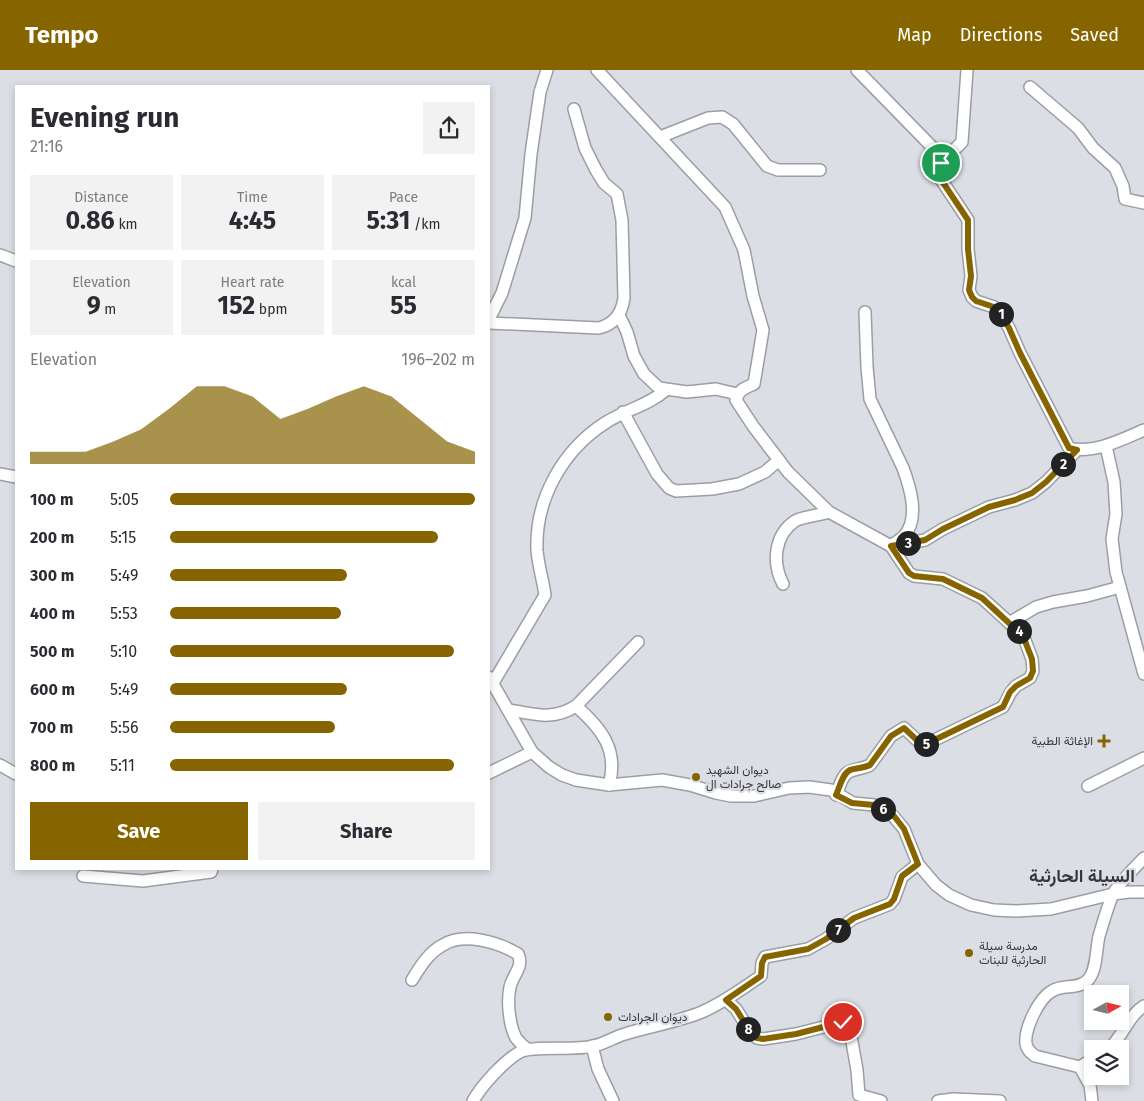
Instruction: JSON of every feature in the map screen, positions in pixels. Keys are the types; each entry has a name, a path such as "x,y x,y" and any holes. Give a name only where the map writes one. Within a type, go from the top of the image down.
{"street":[{"path":"490,319 502,293 525,218 531,154 540,92 547,70"},
{"path":"597,70 725,207 744,250 753,296 763,330 754,384 741,390 737,394 736,400 779,460 788,472 829,512 891,546 909,573 920,578 943,579 982,598 1023,636 1032,659 1033,671 1030,678 1010,692 1003,707 926,744 920,743 904,728 891,736 870,765 844,774 836,795"},
{"path":"857,70 935,150 941,163"},
{"path":"967,70 962,142 941,163 939,171 940,178 968,220 968,249 971,276 969,290 972,297 976,301 994,307 999,311 1069,448 1077,450 1106,446 1144,430"},
{"path":"1030,87 1078,128 1093,148 1115,168 1123,186 1125,199 1144,203"},
{"path":"490,321 599,328 610,324 619,314 624,298 622,220 617,194 604,183 596,170 585,148 574,109"},
{"path":"660,138 708,118 722,117 733,124 767,166 778,170 820,170"},
{"path":"0,255 15,261"},
{"path":"865,312 870,399 905,474 912,503 910,525 904,536 891,546"},
{"path":"619,314 634,356 644,374 653,384 666,390 687,392 716,389 737,394"},
{"path":"666,390 655,399 623,412 582,442 564,463 550,487 541,512 538,534 538,562 544,595 491,680 532,752 549,767 562,775 576,780 609,785 662,780 690,784 731,796 754,796 789,788 810,787 831,790 836,795 852,803 874,805 894,816 904,829 918,864 936,886 949,895 972,905 994,910 1050,909 1113,894 1144,892"},
{"path":"623,412 657,474 669,488 676,491 712,489 740,484 765,472 779,460"},
{"path":"1106,446 1114,482 1116,514 1112,539 1116,572 1144,674"},
{"path":"891,546 925,540 952,524 989,507 1032,493 1046,482 1077,450"},
{"path":"0,474 15,477"},
{"path":"782,584 777,572 776,558 780,536 796,520 829,512"},
{"path":"1010,623 1036,607 1080,598 1120,586"},
{"path":"509,710 554,716 565,713 576,706 638,642"},
{"path":"576,706 592,721 606,742 612,761 609,785"},
{"path":"490,773 532,752"},
{"path":"1088,786 1144,758"},
{"path":"0,764 15,773"},
{"path":"1084,1064 1080,1067 1041,1059 1029,1052 1026,1039 1035,1011 1047,994 1060,988 1075,987 1082,984 1092,973 1099,936 1113,894 1144,858"},
{"path":"473,1101 477,1093 499,1069 520,1052 527,1049 563,1050 592,1046 622,1034 702,1012 726,1000 761,976 762,963 765,957 808,949 826,939 854,918 890,904 894,899 902,876 918,864"},
{"path":"83,876 143,881 211,872 212,870"},
{"path":"412,980 432,953 450,941 463,939 479,940 506,947 518,954 521,965 510,986 510,1014 513,1031 517,1040 527,1049"},
{"path":"726,1000 736,1009 751,1033 757,1038 763,1039 796,1034 843,1022 848,1025 857,1070 859,1095 881,1101"},
{"path":"1118,1040 1133,1015 1144,1006"},
{"path":"592,1046 598,1069 613,1101"},
{"path":"1080,1067 1090,1085 1092,1101"},
{"path":"938,1101 952,1099 1000,1101"}],"place":[{"name":"الإغاثة الطبية","path":"1104,741"},
{"name":"ديوان الشهيد صالح جرادات ال","path":"696,777"},
{"name":"مدرسة سيلة الحارثية للبنات","path":"969,953"},
{"name":"ديوان الجرادات","path":"608,1017"}],"district":[{"name":"السيلة الحارثية","path":"1082,876"}],"route":[{"path":"843,1022 796,1034 769,1039 757,1038 751,1033 736,1009 726,1000 761,976 762,963 765,957 808,949 826,939 854,918 890,904 894,899 902,876 918,864 904,829 894,816 874,805 852,803 836,795 844,774 870,765 891,736 904,728 920,743 926,744 1003,707 1010,692 1030,678 1033,671 1032,659 1023,636 982,598 943,579 914,576 909,573 891,546 925,540 968,516 1032,493 1040,488 1077,450 1069,448 999,311 994,307 976,301 972,297 969,290 971,276 968,249 968,220 940,178 941,163"}]}
